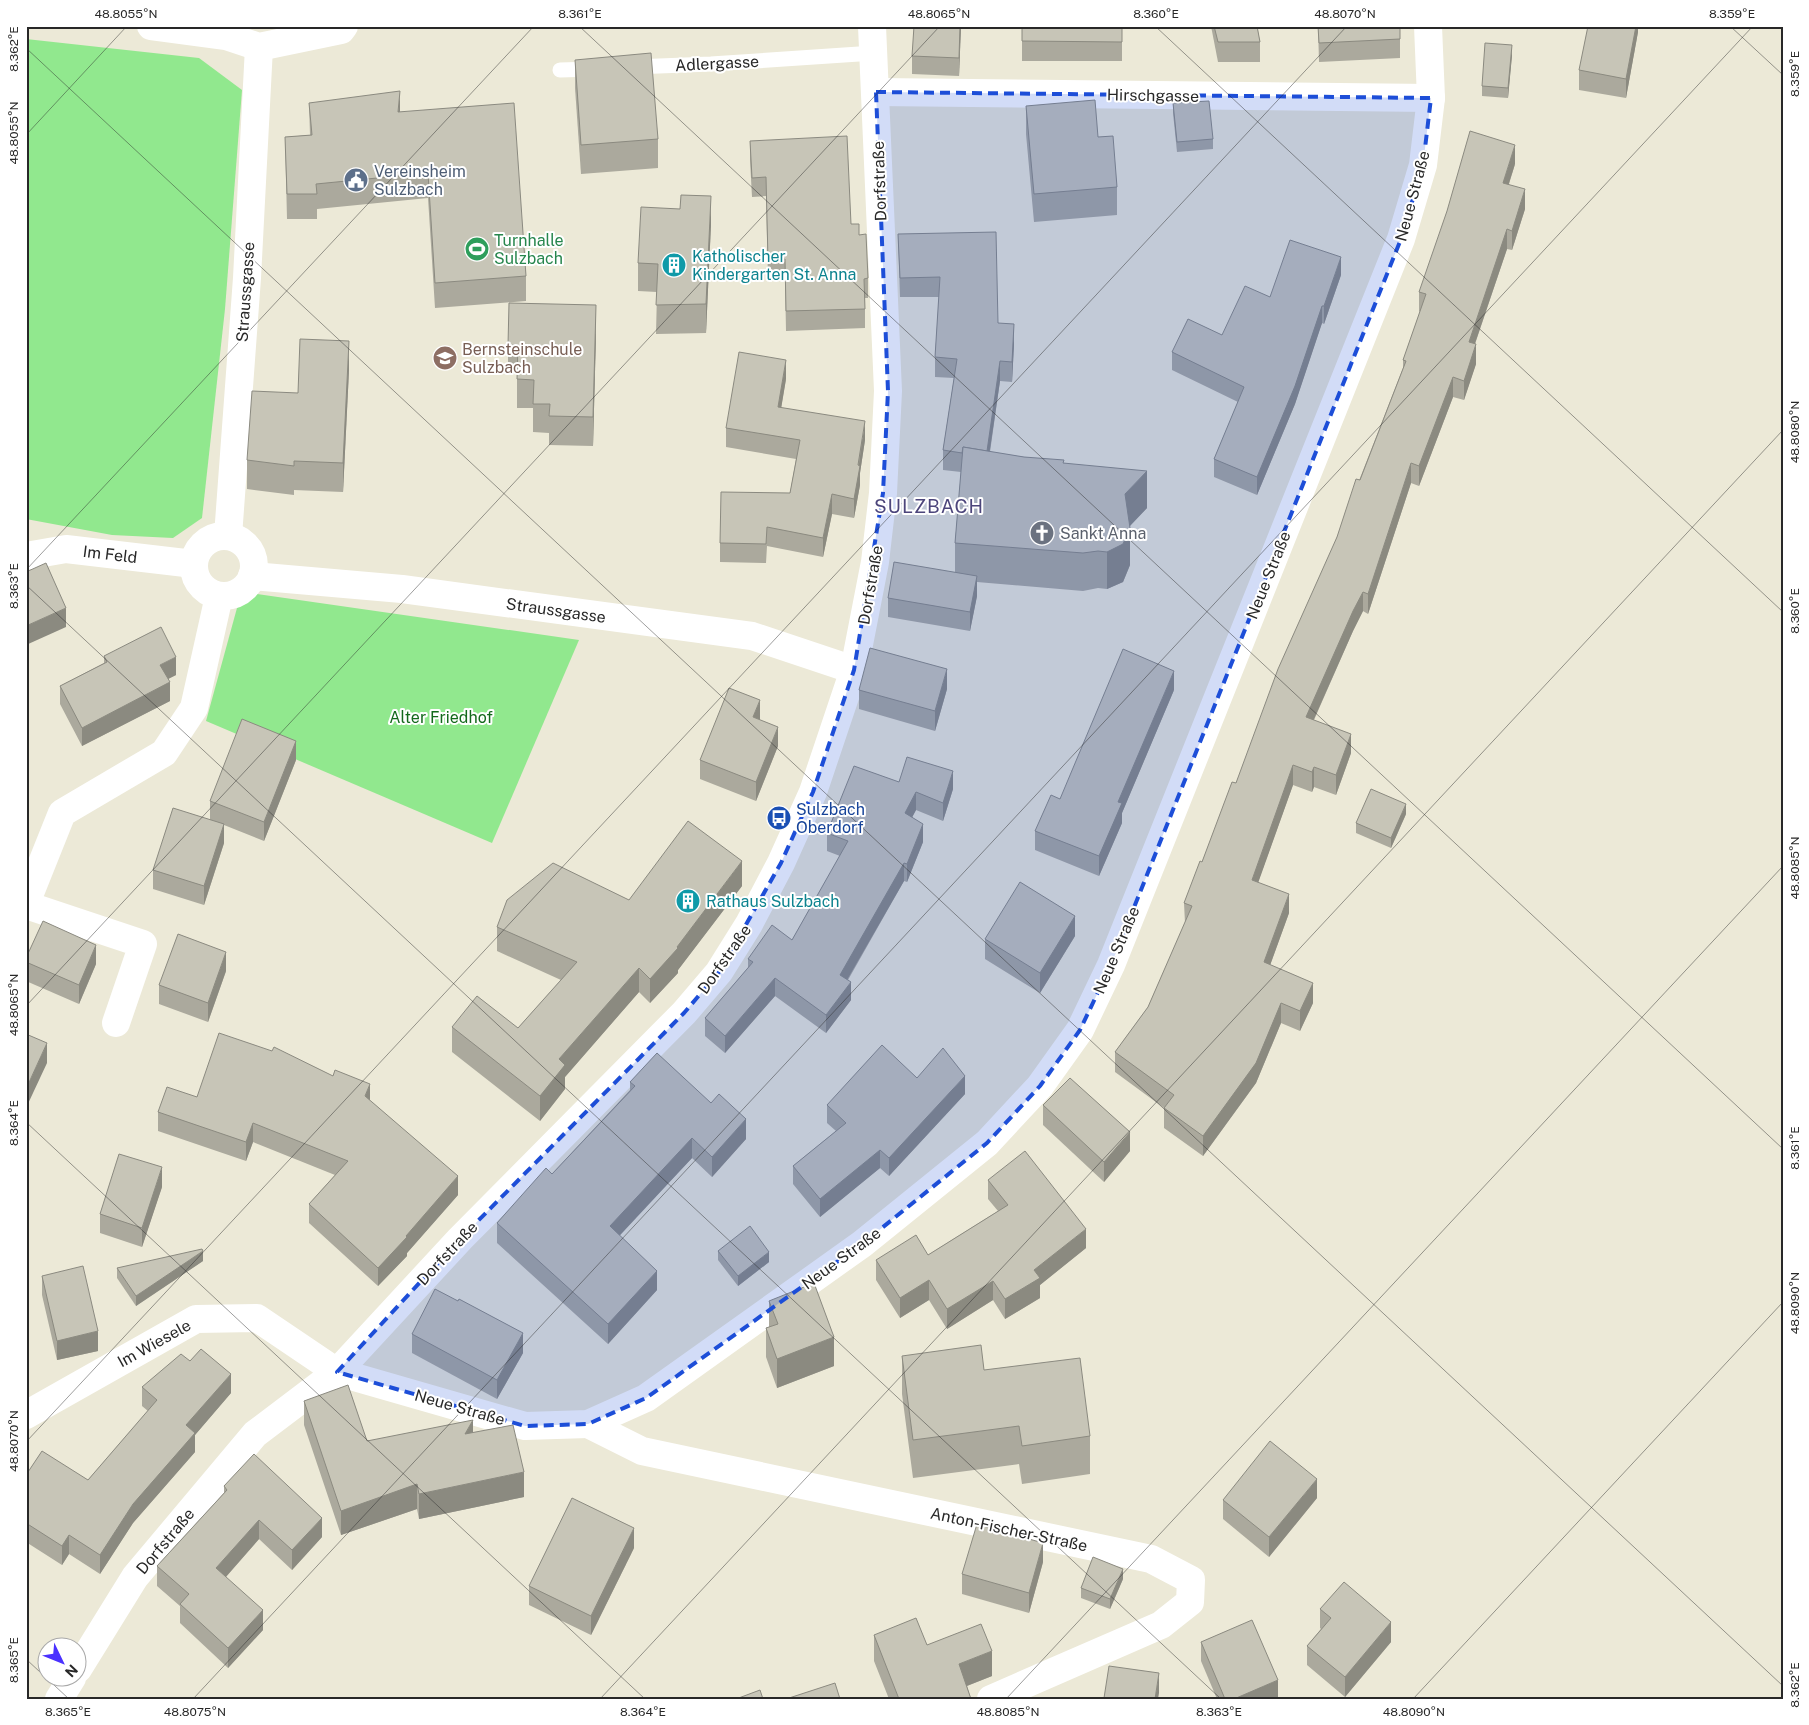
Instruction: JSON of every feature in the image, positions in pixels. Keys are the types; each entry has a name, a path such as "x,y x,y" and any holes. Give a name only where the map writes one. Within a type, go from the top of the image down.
{"street":[{"path":"151,26 226,36 259,47 342,28"},
{"name":"Dorfstraße","path":"88,1652 135,1577 255,1434 337,1372 460,1239 684,1013 719,972 749,924 781,863 813,792 854,670 876,552 883,493 888,391 872,26"},
{"name":"Neue Straße","path":"337,1372 525,1426 588,1424 646,1398 870,1238 987,1143 1040,1086 1080,1030 1111,965 1401,239 1424,165 1431,98 1428,26"},
{"name":"Straussgasse","path":"228,536 246,278 259,47"},
{"name":"Hirschgasse","path":"876,92 1431,98"},
{"path":"228,536 240,541 249,550 254,563 252,576 247,585 230,595 219,596 209,592 201,585 195,576 194,564 197,553 205,543 216,537 228,536"},
{"name":"Im Feld","path":"26,556 66,549 194,564"},
{"name":"Straussgasse","path":"252,576 402,589 752,636 854,670"},
{"path":"116,1023 143,944 26,904 62,814 164,753 194,708 219,596"},
{"name":"Im Wiesele","path":"26,1415 196,1319 257,1318 337,1372"},
{"name":"Anton-Fischer-Straße","path":"588,1424 642,1451 1151,1559 1191,1580 1190,1602 1161,1625 991,1699"},
{"path":"59,1699 66,1688"}],"lane":[{"name":"Adlergasse","path":"560,70 711,64 874,53"}],"highlighted area":[{"path":"876,92 1431,98 1423,165 1401,239 1111,965 1080,1030 1040,1086 987,1143 862,1244 646,1398 588,1424 525,1426 337,1372 460,1239 684,1013 719,972 781,863 813,792 854,670 883,493 888,391"}],"green space":[{"path":"26,39 199,58 242,90 225,309 202,518 173,538 112,535 26,519"},
{"name":"Alter Friedhof","path":"257,594 579,640 492,843 206,721 237,608"}],"building":[{"path":"914,26 960,26 959,58 912,56"},
{"path":"1022,26 1122,26 1122,42 1022,41"},
{"path":"1214,26 1257,26 1260,42 1218,42"},
{"path":"1318,26 1400,26 1400,39 1319,43"},
{"path":"1588,26 1636,26 1626,79 1579,70"},
{"path":"1485,43 1512,45 1508,88 1482,86"},
{"path":"651,53 658,139 581,145 575,60"},
{"path":"400,91 398,112 514,103 526,276 435,283 428,173 316,184 317,194 287,194 285,137 312,135 309,103"},
{"path":"1095,100 1098,137 1113,136 1117,187 1034,194 1026,106"},
{"path":"1209,101 1213,139 1177,142 1173,103"},
{"path":"1470,131 1515,145 1503,183 1525,189 1512,231 1507,229 1469,342 1476,344 1464,381 1453,377 1419,466 1411,463 1368,594 1363,592 1353,611 1306,717 1351,734 1336,775 1314,767 1312,772 1293,765 1252,880 1289,894 1264,962 1313,983 1300,1011 1281,1003 1256,1063 1203,1136 1164,1108 1174,1095 1115,1052 1148,1007 1192,906 1184,903 1200,861 1202,862 1232,782 1236,783 1278,669 1337,537 1356,479 1360,480 1406,361 1403,360 1426,294 1419,292 1447,211"},
{"path":"847,136 851,224 859,224 859,235 866,234 868,278 864,279 865,309 786,311 785,259 768,260 766,177 752,178 750,141"},
{"name":"Katholischer Kindergarten St. Anna","path":"681,195 711,196 706,304 656,305 658,264 638,263 641,207 680,209"},
{"path":"996,232 998,323 1014,324 1012,362 1000,361 987,451 963,447 962,453 943,450 957,359 935,357 940,277 900,278 898,234"},
{"path":"1290,240 1341,257 1295,386 1257,477 1214,459 1244,387 1172,352 1188,319 1222,335 1245,286 1270,297"},
{"name":"Bernsteinschule Sulzbach","path":"509,303 596,305 593,417 549,416 550,404 533,404 534,380 517,379 518,345 508,345"},
{"path":"300,339 349,341 343,463 294,461 294,466 247,460 252,391 298,393"},
{"path":"739,352 786,360 778,407 865,421 854,499 832,494 823,538 767,527 766,544 720,543 721,492 790,493 800,440 726,428"},
{"path":"963,447 1024,457 1064,460 1063,463 1147,471 1125,494 1130,528 1123,544 1107,552 1083,553 955,543"},
{"path":"894,562 977,576 970,612 888,598"},
{"path":"46,563 66,608 26,626 26,572"},
{"path":"161,627 176,657 160,665 170,682 82,728 60,686 107,662 104,656"},
{"path":"870,648 947,669 935,711 859,690"},
{"path":"1123,649 1174,671 1118,802 1122,803 1099,856 1035,831 1051,795 1060,799"},
{"path":"729,688 760,700 753,717 778,727 756,782 700,760"},
{"path":"242,719 296,741 264,822 210,801"},
{"path":"907,757 953,771 943,803 916,792 905,813 923,824 907,864 904,863 840,975 851,982 826,1015 775,978 725,1036 705,1018 753,962 748,959 772,925 792,940 848,841 827,833 854,766 899,782"},
{"path":"1371,789 1406,804 1391,838 1356,823"},
{"path":"173,808 224,824 204,886 153,870"},
{"path":"688,821 742,861 678,948 650,979 639,968 559,1059 565,1065 540,1096 452,1027 477,996 518,1028 577,962 497,927 507,900 553,863 629,900"},
{"path":"1020,882 1075,916 1040,973 985,939"},
{"path":"43,921 96,945 79,985 26,962 26,958"},
{"path":"178,934 226,952 208,1003 159,985"},
{"path":"219,1033 272,1051 274,1047 333,1076 335,1070 370,1084 365,1096 458,1176 407,1237 378,1268 309,1204 348,1161 253,1123 246,1142 158,1112 167,1087 197,1097"},
{"path":"26,1034 47,1043 26,1089"},
{"path":"882,1045 917,1078 943,1048 965,1076 889,1158 880,1150 820,1199 793,1166 846,1123 827,1105"},
{"path":"657,1053 711,1103 719,1094 746,1119 712,1157 692,1138 610,1226 657,1271 608,1324 497,1223 546,1168 552,1174 635,1086 630,1082"},
{"path":"1070,1078 1130,1132 1104,1162 1043,1105"},
{"path":"1025,1151 1086,1229 1034,1270 1040,1278 1005,1299 993,1281 947,1309 929,1280 900,1298 876,1260 916,1235 928,1255 1008,1205 988,1180"},
{"path":"119,1154 162,1167 142,1228 100,1214"},
{"path":"750,1226 769,1252 738,1276 718,1251"},
{"path":"202,1249 203,1251 136,1296 117,1268"},
{"path":"83,1266 98,1331 57,1341 42,1276"},
{"path":"814,1283 834,1337 777,1359 766,1328 778,1324 769,1301"},
{"path":"435,1289 458,1301 459,1299 523,1333 497,1380 412,1334"},
{"path":"981,1345 984,1370 1080,1358 1090,1436 1022,1446 1019,1426 913,1440 902,1356"},
{"path":"201,1349 231,1374 186,1425 195,1433 133,1504 100,1555 69,1535 62,1546 26,1523 26,1475 42,1451 88,1480 157,1400 142,1387 181,1354 190,1361"},
{"path":"348,1385 367,1441 473,1420 465,1434 513,1425 524,1472 419,1494 417,1484 341,1511 304,1401"},
{"path":"1270,1441 1317,1479 1269,1537 1223,1500"},
{"path":"254,1454 322,1518 292,1550 259,1520 216,1568 263,1610 228,1648 180,1604 189,1594 157,1566 227,1490 224,1486"},
{"path":"572,1498 634,1528 591,1616 529,1586"},
{"path":"977,1524 1043,1543 1029,1593 962,1574"},
{"path":"1093,1557 1123,1569 1110,1599 1081,1588"},
{"path":"1344,1582 1391,1622 1345,1677 1307,1646 1331,1618 1320,1609"},
{"path":"916,1618 927,1645 981,1624 992,1651 959,1664 971,1699 899,1699 874,1635"},
{"path":"1252,1620 1278,1680 1234,1699 1225,1699 1201,1642"},
{"path":"1109,1666 1159,1673 1155,1699 1103,1699"},
{"path":"835,1683 840,1699 786,1699"},
{"path":"760,1690 763,1699 736,1699"}],"place":[{"name":"Vereinsheim Sulzbach","path":"356,180"},
{"name":"Turnhalle Sulzbach","path":"477,249"},
{"name":"Katholischer Kindergarten St. Anna","path":"674,265"},
{"name":"Bernsteinschule Sulzbach","path":"445,358"},
{"name":"Sankt Anna","path":"1042,533"},
{"name":"Sulzbach Oberdorf","path":"779,818"},
{"name":"Rathaus Sulzbach","path":"688,901"}],"district":[{"name":"SULZBACH","path":"929,506"}]}
